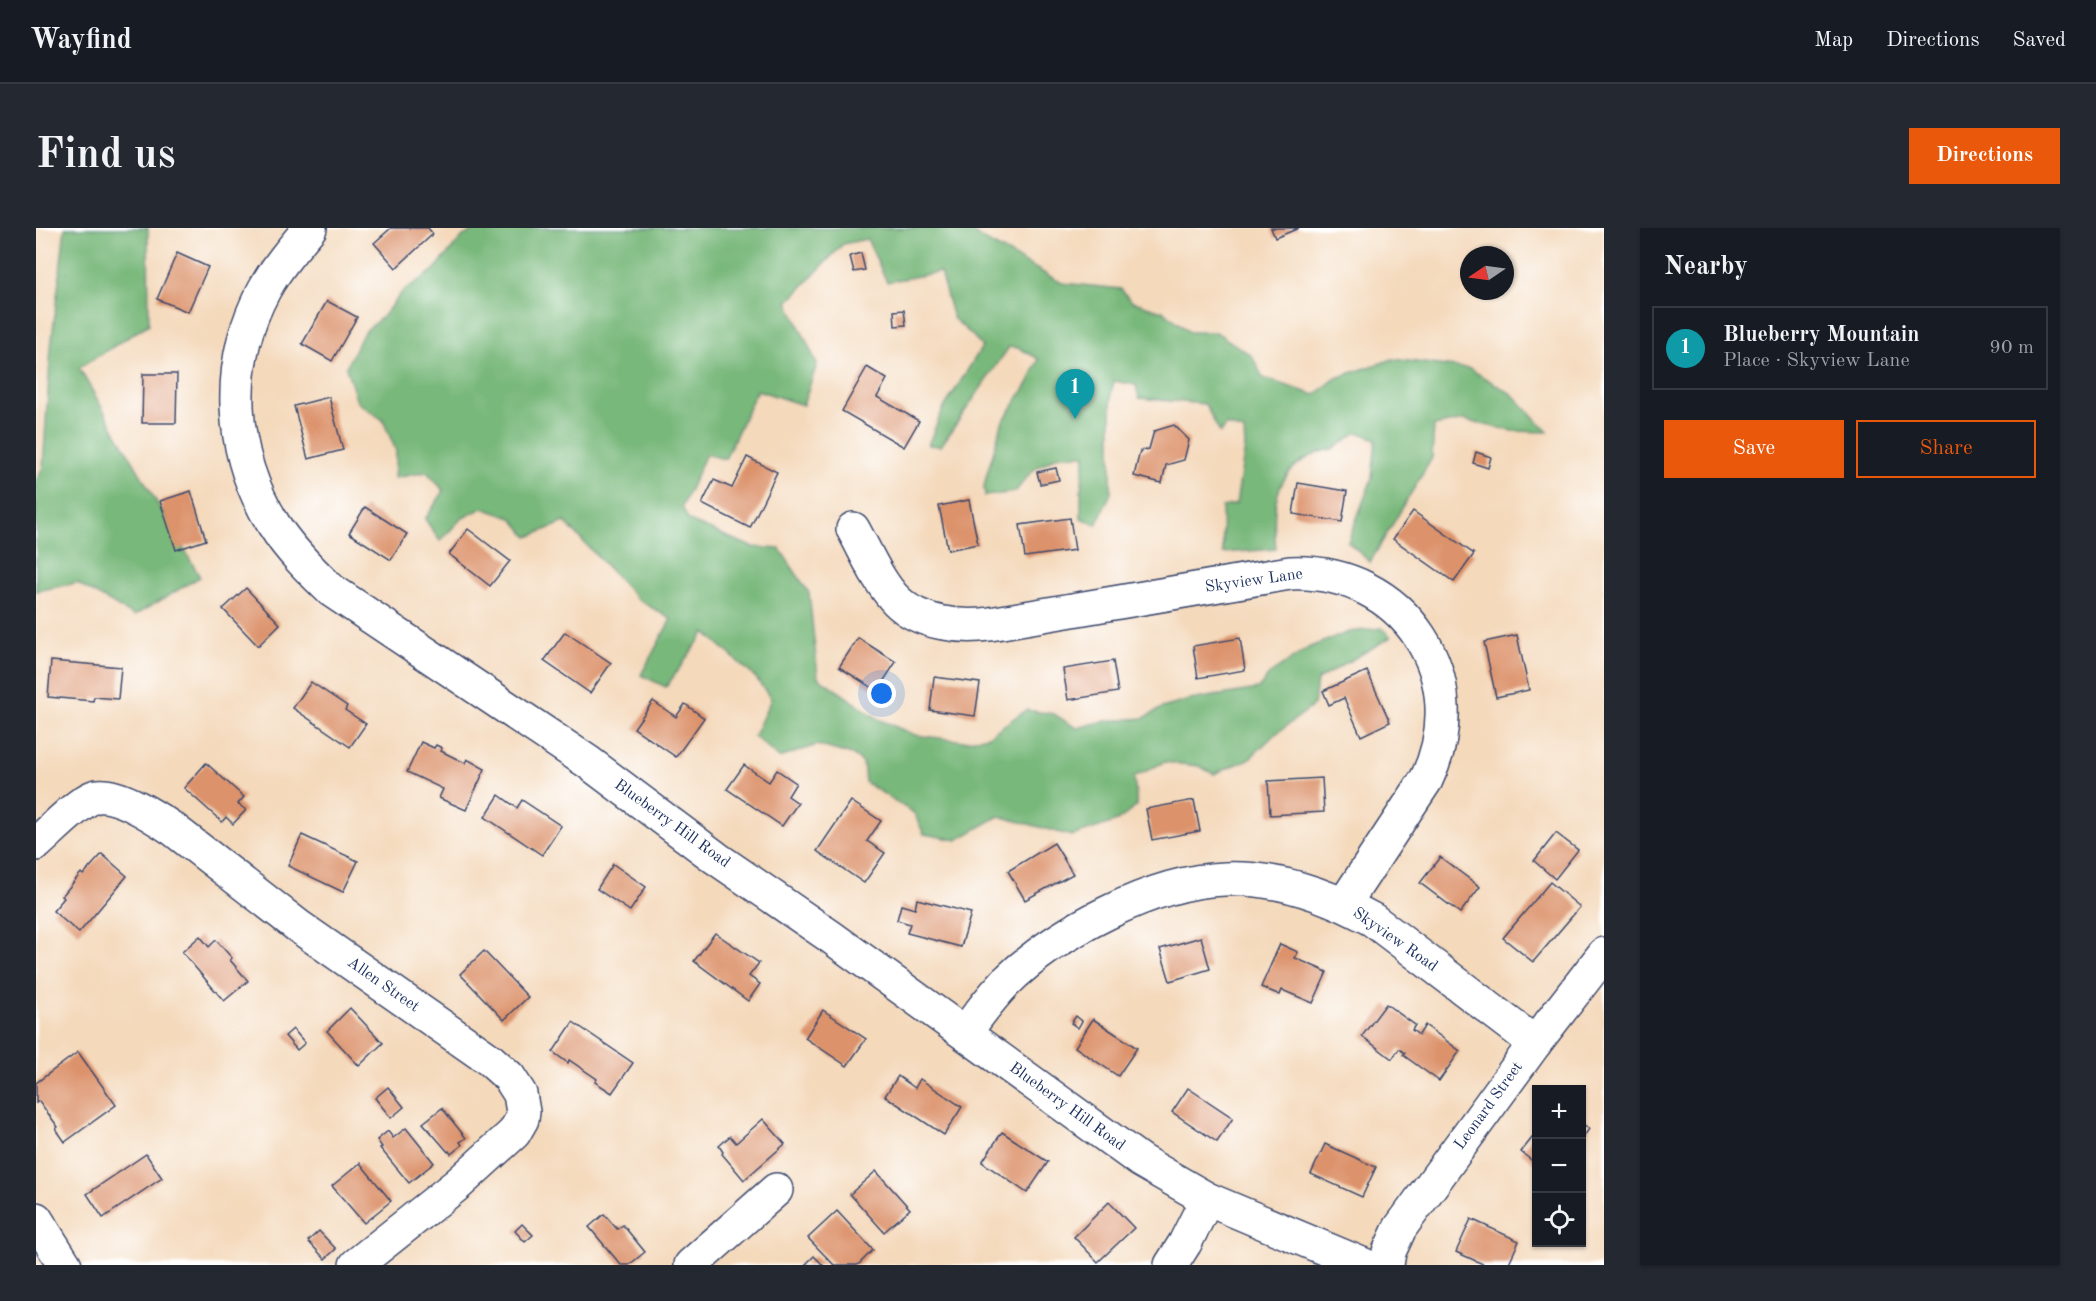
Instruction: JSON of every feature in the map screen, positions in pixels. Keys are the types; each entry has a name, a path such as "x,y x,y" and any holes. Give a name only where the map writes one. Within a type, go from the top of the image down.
{"street":[{"name":"Blueberry Hill Road","path":"310,228 275,273 256,307 244,343 237,381 237,420 249,476 265,511 287,543 331,590 588,762 716,858 831,937 1141,1161 1207,1198 1364,1265"},
{"name":"Skyview Lane","path":"853,529 898,602 907,609 926,617 957,625 990,624 1290,573 1315,573 1338,577 1382,597 1409,622 1423,641 1433,663 1442,698 1441,735 1436,758 1426,780 1344,904"},
{"name":"Allen Street","path":"36,844 82,802 97,796 111,797 151,815 173,829 298,926 490,1060 514,1082 520,1094 523,1112 522,1119 514,1132 458,1184 356,1265"},
{"name":"Skyview Road","path":"964,1033 1007,981 1083,925 1151,894 1200,882 1236,879 1274,883 1344,904 1373,920 1535,1043"},
{"name":"Leonard Street","path":"1387,1265 1389,1252 1400,1228 1535,1043 1604,954"},
{"path":"691,1265 776,1190"},
{"path":"1171,1265 1185,1244 1207,1198"},
{"path":"36,1219 65,1265"}],"green space":[{"path":"65,228 148,228 149,324 79,368 200,577 134,616 77,583 36,591 36,481 43,467 51,347"},
{"path":"479,228 967,228 982,239 1062,283 1121,289 1131,301 1165,312 1189,332 1216,332 1252,356 1263,378 1315,395 1336,378 1393,359 1470,369 1512,394 1548,432 1512,431 1464,420 1434,426 1432,458 1370,562 1348,542 1372,478 1376,439 1357,432 1334,448 1311,456 1289,473 1277,495 1274,521 1276,549 1223,553 1222,507 1236,504 1245,447 1244,431 1226,425 1220,433 1205,404 1139,398 1136,385 1114,381 1111,393 1111,493 1096,525 1081,518 1085,455 1059,455 1033,470 1015,492 985,496 984,487 1002,423 1029,382 1039,359 1019,348 1009,347 941,446 928,445 942,411 982,347 953,318 940,272 887,282 867,239 843,244 788,302 817,364 803,405 757,390 725,459 706,454 682,507 689,521 752,547 780,549 809,593 818,677 880,720 915,735 964,741 988,736 1026,710 1054,714 1076,728 1105,721 1144,718 1162,708 1190,700 1258,689 1270,674 1310,647 1349,632 1382,628 1391,637 1317,680 1314,705 1273,736 1249,759 1214,774 1199,766 1164,762 1134,777 1137,806 1117,821 1072,836 999,816 957,840 924,834 914,813 865,782 863,763 852,755 817,745 779,758 754,736 771,699 756,678 705,632 666,687 641,675 671,619 637,599 565,522 528,537 512,518 482,508 461,519 440,541 425,519 444,491 427,472 394,478 396,451 383,420 357,402 346,367 364,332 382,317 403,291 434,270 463,236"}],"building":[{"path":"391,228 428,228 433,234 396,268 374,243"},
{"path":"1271,228 1299,228 1275,238"},
{"path":"177,253 208,267 188,312 157,299"},
{"path":"861,253 865,270 854,272 850,256"},
{"path":"327,301 357,317 332,361 302,344"},
{"path":"904,310 906,325 895,326 894,311"},
{"path":"867,367 887,379 877,397 919,421 904,447 842,411"},
{"path":"143,374 177,374 176,423 142,423"},
{"path":"329,397 343,450 308,459 294,406"},
{"path":"1174,425 1189,440 1184,460 1166,465 1162,483 1134,476 1140,451 1149,449 1154,431"},
{"path":"1476,452 1491,457 1488,468 1473,463"},
{"path":"747,457 777,472 750,528 702,504 714,480 732,488"},
{"path":"1056,468 1059,480 1040,484 1037,472"},
{"path":"1298,483 1347,491 1342,522 1293,514"},
{"path":"191,491 206,540 176,550 160,501"},
{"path":"969,500 978,544 948,550 939,506"},
{"path":"365,507 407,534 391,560 349,533"},
{"path":"1413,511 1474,554 1454,582 1393,539"},
{"path":"1070,518 1075,550 1025,557 1020,525"},
{"path":"468,529 510,561 490,586 449,554"},
{"path":"246,588 280,624 258,646 223,609"},
{"path":"565,632 611,663 590,693 544,661"},
{"path":"1517,635 1529,690 1496,697 1484,642"},
{"path":"858,638 896,662 877,691 839,667"},
{"path":"1240,638 1245,670 1198,678 1193,646"},
{"path":"51,661 121,667 118,699 94,697 93,701 48,697"},
{"path":"1113,661 1118,692 1068,700 1063,669"},
{"path":"1367,671 1390,722 1361,736 1344,698 1329,705 1323,691"},
{"path":"934,677 980,683 975,716 930,710"},
{"path":"311,682 347,706 345,710 366,724 350,747 293,708"},
{"path":"653,701 676,717 685,704 704,718 676,757 634,728"},
{"path":"421,742 434,748 436,745 442,748 441,751 465,763 467,759 485,769 466,810 439,798 443,789 407,772"},
{"path":"206,763 244,797 238,804 246,810 233,824 226,817 222,822 184,788"},
{"path":"744,765 769,782 777,770 796,783 788,796 798,803 782,826 727,789"},
{"path":"1322,778 1324,812 1270,815 1268,781"},
{"path":"499,795 517,808 522,800 561,826 542,855 485,817"},
{"path":"1194,800 1200,831 1152,840 1146,809"},
{"path":"851,801 881,821 867,841 885,853 864,883 817,851"},
{"path":"1556,833 1578,850 1555,879 1534,861"},
{"path":"302,835 358,861 343,892 288,866"},
{"path":"1054,843 1073,874 1025,900 1008,871"},
{"path":"102,854 127,876 79,933 53,911 81,873 83,875"},
{"path":"1440,857 1480,887 1460,913 1420,883"},
{"path":"613,864 646,887 630,911 597,889"},
{"path":"1550,882 1580,907 1533,962 1503,938"},
{"path":"917,899 971,913 961,947 907,933 910,924 897,920 901,905 915,909"},
{"path":"715,933 759,963 749,976 760,984 748,1001 694,961"},
{"path":"200,936 209,947 216,940 248,981 224,1001 182,952"},
{"path":"1201,937 1210,969 1170,981 1160,949"},
{"path":"1280,944 1298,952 1295,958 1327,972 1313,1003 1282,990 1280,995 1261,987"},
{"path":"484,951 528,997 504,1020 460,974"},
{"path":"1386,1004 1415,1025 1412,1030 1419,1035 1425,1025 1460,1051 1439,1081 1403,1055 1405,1053 1399,1049 1392,1059 1362,1036"},
{"path":"350,1008 383,1043 359,1066 327,1031"},
{"path":"823,1010 866,1039 847,1066 805,1038"},
{"path":"1076,1016 1082,1021 1078,1028 1071,1023"},
{"path":"1093,1019 1137,1048 1118,1076 1075,1047"},
{"path":"573,1022 633,1063 612,1093 595,1082 597,1079 553,1052"},
{"path":"293,1029 305,1043 297,1050 285,1036"},
{"path":"78,1052 116,1105 65,1142 56,1129 58,1127 39,1101 36,1103 36,1083"},
{"path":"898,1076 915,1088 920,1079 962,1107 944,1135 885,1096"},
{"path":"388,1087 404,1107 391,1118 375,1098"},
{"path":"1188,1088 1233,1118 1217,1142 1172,1112"},
{"path":"442,1108 466,1138 460,1142 462,1145 451,1154 423,1123"},
{"path":"763,1119 785,1144 744,1180 722,1154 719,1146 730,1136 736,1143"},
{"path":"406,1128 434,1163 409,1183 380,1148 382,1147 377,1140 388,1131 393,1138"},
{"path":"1002,1132 1048,1162 1027,1193 982,1162"},
{"path":"1532,1138 1532,1161 1521,1152"},
{"path":"1325,1144 1376,1167 1362,1197 1311,1174"},
{"path":"146,1154 162,1178 103,1218 87,1194"},
{"path":"360,1163 391,1201 364,1223 332,1186"},
{"path":"876,1171 910,1209 884,1232 850,1194"},
{"path":"1109,1202 1134,1228 1098,1262 1074,1237"},
{"path":"837,1211 873,1250 858,1265 834,1265 808,1238"},
{"path":"604,1214 617,1229 623,1225 645,1252 629,1265 621,1265 589,1227"},
{"path":"1471,1219 1519,1241 1508,1265 1485,1265 1456,1252"},
{"path":"522,1224 533,1235 525,1242 515,1231"},
{"path":"319,1231 336,1249 325,1259 308,1241"},
{"path":"814,1256 823,1265 805,1265"}],"place":[{"name":"Blueberry Mountain","path":"1075,419"}]}
